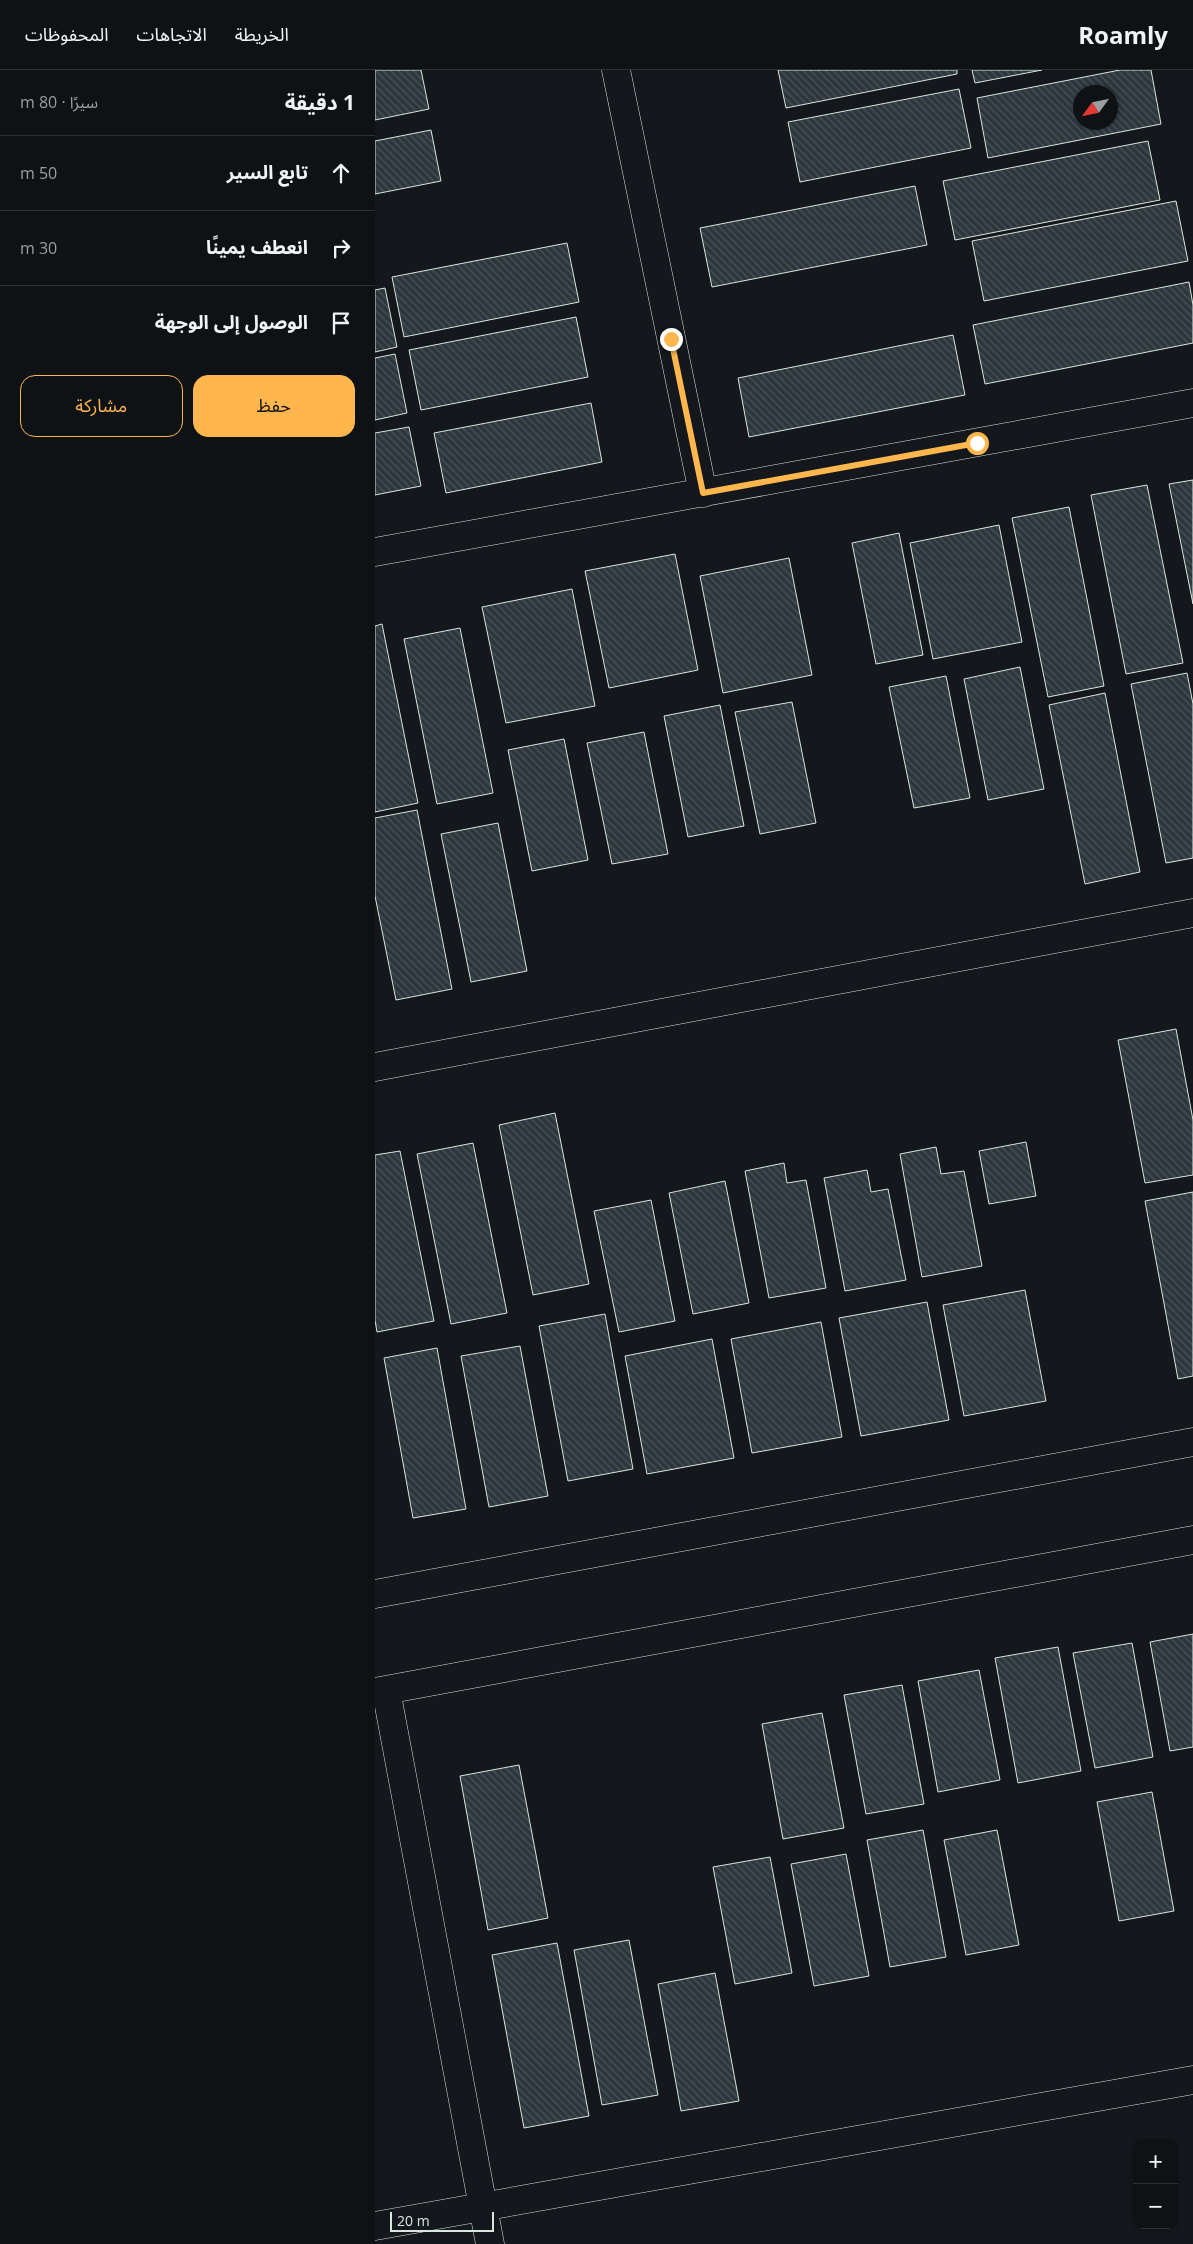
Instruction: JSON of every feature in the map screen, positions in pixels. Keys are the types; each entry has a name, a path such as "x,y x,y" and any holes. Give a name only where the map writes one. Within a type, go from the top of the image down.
{"street":[{"path":"616,70 703,493"},
{"path":"375,552 1193,403"},
{"path":"375,1067 1193,913"},
{"path":"375,1594 1193,1442"},
{"path":"489,2244 380,1691 1193,1540"},
{"path":"375,2226 1193,2080"}],"building":[{"path":"375,70 421,70 429,109 375,120"},
{"path":"778,70 957,70 957,74 786,108"},
{"path":"972,70 1042,70 975,83"},
{"path":"1120,70 1151,70 1161,124 988,158 977,98"},
{"path":"959,89 971,148 800,182 788,122"},
{"path":"431,130 441,181 375,194 375,141"},
{"path":"1148,141 1160,200 955,240 943,181"},
{"path":"915,186 927,245 712,287 700,228"},
{"path":"1176,201 1188,261 984,301 972,241"},
{"path":"567,243 579,302 404,337 392,277"},
{"path":"1189,282 1193,305 1193,343 985,384 973,325"},
{"path":"385,288 397,347 375,352 375,290"},
{"path":"576,317 588,377 421,410 409,350"},
{"path":"953,335 965,395 749,437 738,378"},
{"path":"395,354 407,413 375,420 375,358"},
{"path":"591,403 602,462 446,493 434,433"},
{"path":"409,427 421,486 375,495 375,433"},
{"path":"1193,480 1193,604 1169,484"},
{"path":"1147,485 1183,663 1126,674 1091,495"},
{"path":"1069,507 1104,686 1048,697 1012,518"},
{"path":"999,525 1022,642 933,659 910,543"},
{"path":"899,533 923,655 876,664 852,543"},
{"path":"675,554 698,670 609,688 585,571"},
{"path":"789,558 812,675 723,693 700,576"},
{"path":"572,589 595,706 506,723 482,607"},
{"path":"382,624 418,803 375,812 375,626"},
{"path":"460,628 493,793 437,804 404,639"},
{"path":"1020,667 1044,789 988,800 964,679"},
{"path":"1187,673 1193,704 1193,858 1166,863 1131,684"},
{"path":"946,676 970,798 914,808 889,687"},
{"path":"1105,693 1140,872 1085,884 1049,705"},
{"path":"792,702 816,823 760,834 735,712"},
{"path":"720,705 744,826 688,837 664,716"},
{"path":"644,732 668,854 612,864 587,743"},
{"path":"564,739 588,860 532,871 508,750"},
{"path":"417,810 452,989 396,1000 375,896 375,818"},
{"path":"498,823 527,971 471,982 441,834"},
{"path":"1176,1029 1193,1120 1193,1175 1145,1183 1118,1040"},
{"path":"555,1113 589,1284 533,1295 499,1125"},
{"path":"1026,1142 1036,1196 989,1204 979,1151"},
{"path":"473,1143 507,1313 451,1324 417,1154"},
{"path":"936,1147 941,1174 964,1171 982,1266 922,1277 900,1154"},
{"path":"400,1151 434,1321 377,1332 375,1320 375,1155"},
{"path":"784,1163 787,1183 806,1180 826,1288 769,1298 745,1171"},
{"path":"867,1170 871,1192 888,1189 906,1280 845,1291 824,1178"},
{"path":"725,1181 749,1303 693,1314 669,1193"},
{"path":"1193,1192 1193,1376 1178,1379 1145,1201"},
{"path":"651,1200 675,1321 619,1332 594,1211"},
{"path":"1025,1290 1046,1401 964,1416 943,1305"},
{"path":"927,1302 949,1420 861,1436 839,1318"},
{"path":"605,1314 633,1469 568,1481 539,1326"},
{"path":"821,1322 842,1437 752,1453 731,1339"},
{"path":"712,1339 734,1458 647,1474 625,1356"},
{"path":"520,1346 548,1496 489,1507 461,1356"},
{"path":"437,1348 466,1509 413,1518 384,1358"},
{"path":"1193,1634 1193,1747 1170,1751 1150,1642"},
{"path":"1132,1643 1153,1757 1095,1768 1073,1653"},
{"path":"1058,1647 1081,1771 1018,1783 995,1658"},
{"path":"979,1670 1000,1780 938,1792 918,1681"},
{"path":"902,1685 924,1804 866,1814 844,1695"},
{"path":"822,1713 844,1828 783,1839 762,1724"},
{"path":"519,1765 548,1918 488,1930 460,1776"},
{"path":"1152,1792 1174,1911 1119,1921 1097,1802"},
{"path":"923,1830 946,1957 890,1967 867,1840"},
{"path":"997,1830 1019,1945 966,1955 944,1840"},
{"path":"846,1854 869,1976 814,1986 791,1864"},
{"path":"770,1857 792,1973 735,1984 713,1867"},
{"path":"629,1940 658,2095 602,2105 574,1950"},
{"path":"557,1943 589,2116 524,2128 492,1955"},
{"path":"715,1973 739,2101 681,2111 658,1984"}],"route":[{"path":"671,339 703,493 977,443"}]}
